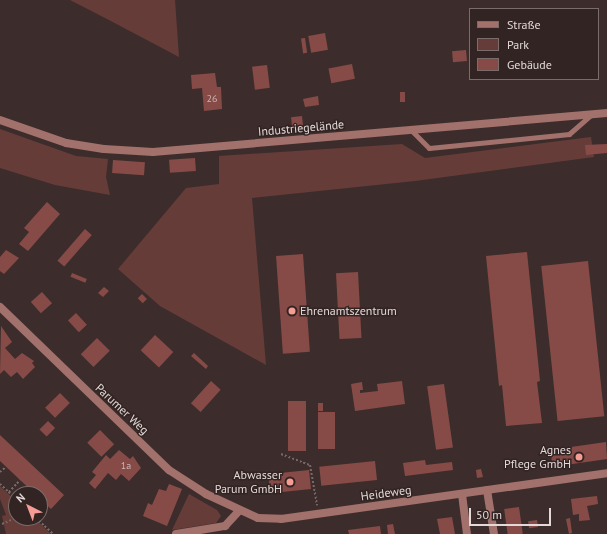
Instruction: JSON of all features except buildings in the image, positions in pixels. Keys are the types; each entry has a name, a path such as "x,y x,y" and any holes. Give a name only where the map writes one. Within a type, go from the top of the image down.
{"street":[{"name":"Industriegelände","path":"0,120 66,142 104,149 153,152 412,131 607,112"},
{"name":"Parumer Weg","path":"0,307 169,470 206,494 239,511"},
{"name":"Heideweg","path":"239,511 258,518 281,519 607,473"},
{"path":"487,490 494,534"},
{"path":"462,494 467,534"},
{"path":"176,534 225,526 239,511"}],"lane":[{"path":"412,131 429,148 569,134 591,114"}],"path":[{"path":"281,454 310,466 317,506"},
{"path":"0,472 6,467"},
{"path":"14,486 20,480"},
{"path":"0,484 8,491"},
{"path":"2,524 8,521"},
{"path":"44,526 53,534"}],"green space":[{"path":"70,0 175,0 179,57 107,19"},
{"path":"0,129 76,156 108,159 106,177 110,195 55,185 0,168"},
{"path":"591,137 594,157 415,181 252,198 266,365 160,306 118,269 186,188 219,184 219,156 402,144 425,158"},
{"path":"0,486 8,494 8,526 42,526 51,534 6,534 2,516 6,515 0,499"},
{"path":"189,494 217,510 221,516 216,523 172,530"}],"place":[{"name":"Ehrenamtszentrum","path":"292,311"},
{"name":"Agnes Pflege GmbH","path":"579,457"},
{"name":"Abwasser Parum GmbH","path":"290,482"}]}
